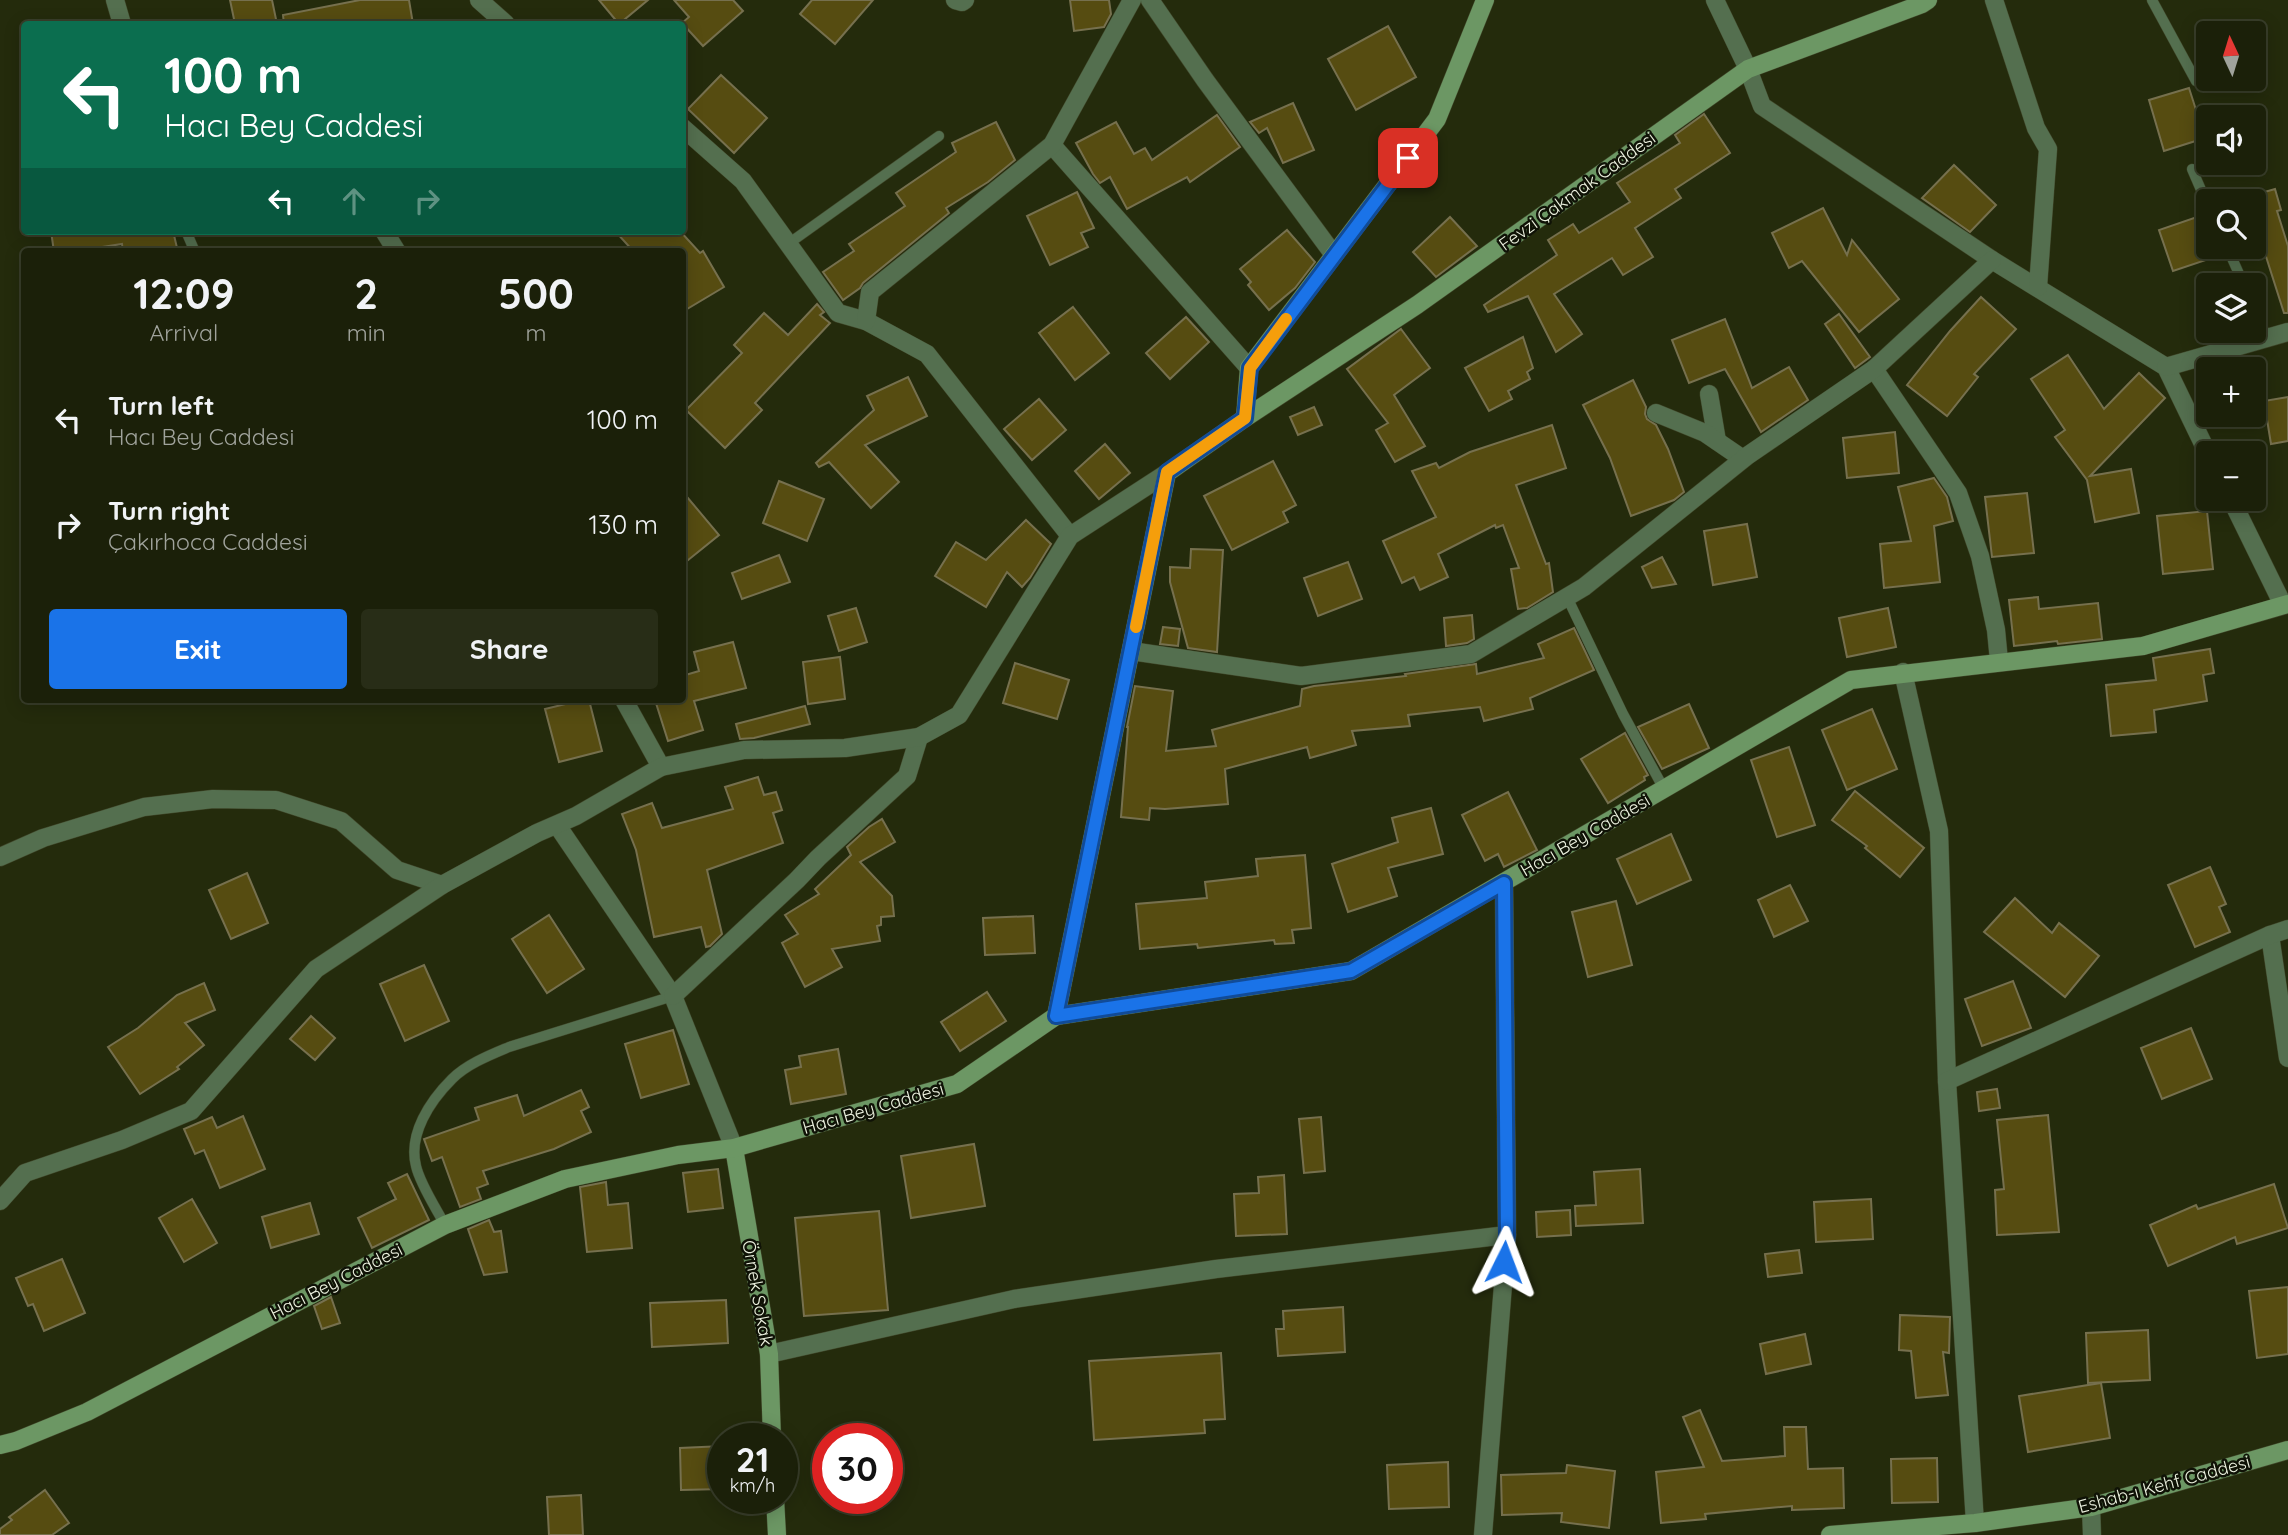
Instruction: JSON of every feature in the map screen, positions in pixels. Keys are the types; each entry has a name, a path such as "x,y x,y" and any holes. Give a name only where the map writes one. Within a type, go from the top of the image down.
{"street":[{"path":"115,0 121,21"},
{"path":"479,0 503,21"},
{"path":"955,0 965,0"},
{"path":"866,321 870,292 1052,145 1132,0"},
{"path":"1150,0 1205,80 1334,255"},
{"path":"1245,418 1250,368 1437,119 1485,0"},
{"path":"1714,0 1748,69 1762,106 1992,260 2166,367 2202,441"},
{"name":"Fevzi Çakmak Caddesi","path":"1167,472 1417,305 1748,69 1928,0"},
{"path":"1994,0 2036,128 2048,149 2038,287"},
{"path":"686,131 743,181 838,313 866,321 927,354 1070,536"},
{"path":"1052,145 1250,368"},
{"path":"1131,651 1301,676 1471,654 1584,587 1743,459 1874,369 1992,260"},
{"path":"2166,367 2288,332"},
{"path":"1874,369 1958,493 1980,556 1996,630 1999,662"},
{"path":"1709,394 1717,441"},
{"path":"1656,413 1704,433 1743,459"},
{"path":"0,1201 25,1173 122,1140 191,1111 316,969 442,885 537,833 576,816 661,767 744,750 845,747 919,737 959,715 1070,536 1167,472"},
{"path":"1056,1016 1167,472"},
{"path":"2237,511 2285,604"},
{"name":"Hacı Bey Caddesi","path":"0,1445 87,1412 445,1225 565,1179 678,1155 734,1148 957,1084 1056,1016 1351,971 1851,680 2143,646 2285,604"},
{"path":"1903,672 1939,831 1947,1081 1975,1523"},
{"path":"626,703 661,767"},
{"path":"673,996 907,776 919,737"},
{"path":"0,857 43,838 144,807 213,799 276,800 341,821 397,870 442,885"},
{"path":"557,825 673,996 734,1148"},
{"path":"1483,1535 1507,1235 1504,883"},
{"path":"1947,1081 2288,929"},
{"path":"2270,935 2288,1058"},
{"name":"Örnek Sokak","path":"734,1148 769,1354 771,1423"},
{"path":"769,1354 1014,1299 1216,1269 1507,1235"},
{"name":"Eshab-ı Kehf Caddesi","path":"1830,1535 1975,1523 2091,1507 2288,1450"},
{"path":"2091,1507 2092,1535"},
{"path":"775,1514 776,1535"}],"lane":[{"path":"2152,0 2196,80"},
{"path":"788,244 939,136"},
{"path":"2192,169 2201,189"},
{"path":"1567,597 1623,713 1664,789"},
{"path":"445,1225 416,1168 415,1141 421,1119 453,1078 489,1055 509,1047 673,996"}],"building":[{"path":"230,0 272,0 276,21 234,21"},
{"path":"360,0 409,0 412,21 284,21 283,15"},
{"path":"599,0 648,0 623,21 616,21"},
{"path":"674,0 733,0 743,11 703,46 686,27 684,21 689,17"},
{"path":"812,0 873,0 835,44 800,14"},
{"path":"1070,0 1109,0 1111,14 1104,27 1074,31"},
{"path":"1388,26 1416,77 1356,110 1328,59"},
{"path":"721,75 767,118 734,153 688,109"},
{"path":"2189,88 2196,110 2196,141 2164,151 2149,100"},
{"path":"1293,103 1314,150 1283,163 1267,128 1259,133 1250,122"},
{"path":"1704,114 1730,153 1675,189 1681,198 1635,228 1653,257 1623,275 1612,258 1554,294 1582,334 1556,352 1528,296 1488,312 1484,305 1557,255 1548,240 1573,224 1579,233 1630,202 1617,183 1680,143 1675,135"},
{"path":"1217,115 1240,147 1190,182 1187,177 1127,209 1110,177 1100,183 1076,143 1116,122 1134,154 1145,148 1152,160"},
{"path":"996,122 1015,160 988,182 946,208 949,213 843,300 823,272 854,251 849,244 905,206 896,193 956,152 952,143"},
{"path":"1954,165 1996,205 1970,232 1922,198"},
{"path":"2275,189 2281,210 2277,211 2288,246 2288,313 2284,313 2266,257 2266,192"},
{"path":"1077,192 1094,228 1081,233 1088,247 1050,265 1027,216"},
{"path":"1823,208 1847,255 1852,240 1899,299 1859,332 1802,261 1789,268 1772,233"},
{"path":"1450,217 1477,246 1436,277 1413,252"},
{"path":"2196,217 2196,259 2209,259 2173,271 2159,230"},
{"path":"1287,230 1315,262 1295,288 1269,310 1248,285 1251,282 1240,269"},
{"path":"52,235 174,235 177,248 122,248 122,244 96,248 53,248"},
{"path":"619,235 684,235 700,253 703,251 724,287 686,310 686,248 630,248"},
{"path":"1981,297 2016,329 1974,374 1978,377 1947,416 1907,385"},
{"path":"817,304 824,312 820,315 830,323 755,403 762,410 725,448 686,410 742,353 734,345 764,313 788,335"},
{"path":"1073,307 1109,353 1075,380 1039,333"},
{"path":"1839,314 1870,357 1855,368 1825,324"},
{"path":"1186,317 1209,342 1170,379 1146,353"},
{"path":"1725,319 1752,388 1789,367 1808,400 1761,432 1725,369 1689,383 1672,340"},
{"path":"1401,329 1430,368 1394,395 1425,446 1395,462 1376,430 1388,423 1347,369"},
{"path":"1523,337 1533,368 1527,372 1530,379 1508,391 1512,399 1489,411 1465,368"},
{"path":"2068,355 2104,409 2139,373 2165,398 2090,476 2131,469 2139,513 2095,522 2087,480 2055,437 2065,430 2031,379"},
{"path":"908,377 927,416 865,445 899,482 871,508 829,462 819,467 816,463 874,410 867,396"},
{"path":"1633,380 1646,407 1647,419 1656,425 1684,492 1674,500 1631,516 1610,458 1583,405"},
{"path":"2288,397 2288,441 2271,444 2266,401"},
{"path":"1039,399 1066,430 1032,460 1004,429"},
{"path":"1314,407 1322,425 1298,435 1290,417"},
{"path":"1552,425 1566,468 1516,485 1546,564 1549,563 1553,592 1527,608 1518,609 1511,569 1519,568 1503,525 1496,528 1495,525 1438,554 1448,577 1420,590 1414,577 1402,583 1383,541 1436,517 1412,471 1436,463 1439,468 1470,452"},
{"path":"1895,432 1899,473 1847,478 1843,438"},
{"path":"1105,444 1130,473 1099,499 1075,471"},
{"path":"1273,461 1296,505 1283,512 1288,522 1232,550 1204,496"},
{"path":"1934,478 1947,497 1953,521 1934,526 1940,582 1884,588 1880,544 1911,541 1898,487"},
{"path":"779,481 824,499 807,541 763,523"},
{"path":"2027,493 2034,553 1992,557 1985,497"},
{"path":"686,496 719,535 686,562"},
{"path":"2207,511 2213,569 2163,574 2157,516"},
{"path":"1026,520 1051,544 1022,587 1007,572 986,607 935,576 956,542 986,560"},
{"path":"1747,524 1757,577 1713,585 1704,531"},
{"path":"1191,549 1223,550 1217,652 1188,648 1170,582 1170,567 1190,568"},
{"path":"779,555 790,582 742,599 732,573"},
{"path":"1662,557 1676,584 1652,588 1642,567"},
{"path":"1348,562 1362,599 1318,616 1304,578"},
{"path":"2038,597 2039,609 2098,603 2102,639 2014,646 2009,600"},
{"path":"856,608 867,642 839,651 828,616"},
{"path":"1888,608 1896,647 1847,657 1839,618"},
{"path":"1472,615 1474,639 1467,643 1446,646 1444,618"},
{"path":"1163,627 1180,629 1178,646 1160,644"},
{"path":"1574,628 1594,670 1530,698 1533,709 1484,721 1480,707 1408,715 1410,726 1352,731 1356,745 1310,758 1307,747 1225,769 1228,804 1150,808 1149,820 1121,817 1127,727 1135,686 1173,691 1166,751 1216,746 1212,730 1300,706 1302,689 1476,664 1477,674 1544,658 1538,644"},
{"path":"733,642 746,688 694,701 703,730 668,741 656,703 686,703 686,675 699,671 694,652"},
{"path":"2210,649 2214,673 2203,675 2207,701 2154,710 2156,732 2111,736 2106,685 2156,680 2153,658"},
{"path":"840,657 845,699 808,704 803,662"},
{"path":"1015,663 1069,680 1057,719 1003,703"},
{"path":"570,703 590,703 602,751 559,762 545,709"},
{"path":"1689,704 1709,748 1662,769 1638,727"},
{"path":"805,706 810,724 740,739 736,724"},
{"path":"1872,709 1897,769 1847,790 1822,730"},
{"path":"1625,733 1648,775 1644,777 1645,780 1608,803 1581,759"},
{"path":"1789,747 1815,825 1777,837 1751,760"},
{"path":"758,777 764,795 776,792 782,810 773,813 783,843 707,870 722,934 710,946 706,947 701,927 654,937 636,850 622,814 652,803 662,828 733,809 725,787"},
{"path":"1855,791 1924,848 1900,877 1865,848 1867,846 1832,820"},
{"path":"1508,792 1537,850 1504,867 1498,854 1485,861 1462,815"},
{"path":"1431,808 1443,854 1388,868 1397,896 1348,912 1332,864 1398,842 1392,818"},
{"path":"882,819 895,842 860,862 892,896 894,916 881,917 881,925 877,926 880,941 832,949 842,967 805,987 782,943 798,934 785,915 819,894 815,889 851,855 847,847"},
{"path":"1671,834 1691,880 1637,904 1617,859"},
{"path":"1305,855 1311,928 1292,930 1294,943 1275,944 1274,940 1198,948 1197,944 1140,949 1136,904 1207,898 1205,882 1258,876 1256,859"},
{"path":"2210,867 2226,904 2219,907 2230,932 2195,947 2168,885"},
{"path":"247,873 268,923 231,939 209,890"},
{"path":"1790,885 1808,921 1774,937 1758,900"},
{"path":"2015,898 2052,933 2059,923 2099,956 2065,997 1984,932"},
{"path":"1616,901 1632,965 1588,977 1572,912"},
{"path":"549,915 584,969 547,993 512,939"},
{"path":"1033,916 1035,953 985,955 983,918"},
{"path":"424,965 449,1021 405,1041 380,984"},
{"path":"2013,981 2031,1028 1982,1046 1965,999"},
{"path":"204,983 215,1010 185,1023 204,1045 177,1067 179,1069 140,1094 108,1047 138,1028 177,995"},
{"path":"987,992 1006,1021 960,1051 941,1022"},
{"path":"311,1016 335,1038 315,1060 290,1039"},
{"path":"2191,1028 2212,1079 2162,1099 2141,1048"},
{"path":"673,1030 689,1084 641,1098 625,1044"},
{"path":"838,1049 846,1094 791,1104 785,1070 801,1067 799,1056"},
{"path":"1997,1089 2000,1108 1979,1111 1977,1092"},
{"path":"581,1090 589,1107 581,1111 591,1132 554,1149 483,1171 488,1184 477,1188 481,1199 460,1207 442,1157 432,1161 424,1139 479,1120 475,1108 517,1095 524,1116"},
{"path":"2048,1115 2059,1232 1997,1235 1995,1190 2004,1189 1997,1120"},
{"path":"243,1116 265,1169 220,1188 204,1150 195,1154 184,1129 212,1117 217,1128"},
{"path":"1321,1117 1325,1171 1304,1173 1299,1119"},
{"path":"974,1144 985,1206 911,1218 901,1156"},
{"path":"718,1169 723,1208 688,1212 683,1173"},
{"path":"1640,1169 1643,1223 1576,1226 1575,1206 1596,1205 1594,1172"},
{"path":"407,1174 429,1220 372,1248 358,1218 396,1199 388,1183"},
{"path":"1284,1175 1287,1234 1236,1236 1234,1194 1259,1193 1258,1177"},
{"path":"606,1182 608,1205 628,1203 632,1248 587,1252 580,1187"},
{"path":"2274,1184 2288,1228 2237,1244 2235,1237 2168,1266 2150,1225 2196,1205 2198,1209"},
{"path":"192,1199 217,1243 184,1262 159,1218"},
{"path":"1871,1199 1873,1239 1816,1242 1814,1202"},
{"path":"310,1203 319,1234 271,1248 262,1217"},
{"path":"1570,1210 1571,1235 1537,1237 1536,1212"},
{"path":"879,1211 888,1310 804,1316 795,1218"},
{"path":"489,1220 494,1232 501,1231 507,1272 484,1275 468,1229"},
{"path":"1799,1250 1802,1273 1768,1277 1765,1254"},
{"path":"62,1259 85,1313 44,1331 33,1304 28,1306 16,1278"},
{"path":"2288,1287 2288,1354 2257,1358 2249,1291"},
{"path":"331,1297 340,1323 322,1329 314,1306"},
{"path":"726,1300 728,1343 652,1347 650,1303"},
{"path":"1343,1307 1345,1352 1278,1356 1276,1329 1284,1329 1283,1311"},
{"path":"1900,1315 1950,1317 1949,1353 1943,1352 1948,1395 1916,1398 1911,1351 1899,1350"},
{"path":"2148,1330 2150,1380 2088,1383 2086,1333"},
{"path":"1805,1334 1811,1364 1766,1374 1760,1344"},
{"path":"1221,1353 1225,1419 1204,1420 1205,1433 1094,1440 1089,1361"},
{"path":"2101,1383 2110,1438 2028,1452 2019,1396"},
{"path":"1700,1410 1722,1461 1785,1456 1784,1427 1806,1427 1808,1469 1843,1468 1844,1508 1792,1510 1792,1506 1705,1514 1706,1519 1661,1523 1656,1472 1704,1467 1683,1417"},
{"path":"707,1447 707,1489 681,1490 680,1448"},
{"path":"1937,1458 1938,1502 1892,1503 1891,1459"},
{"path":"1448,1462 1449,1507 1389,1509 1387,1465"},
{"path":"1567,1465 1615,1471 1609,1528 1561,1522 1562,1513 1502,1515 1501,1475 1566,1473"},
{"path":"45,1490 69,1523 52,1535 0,1535 0,1529 12,1520 9,1517"},
{"path":"581,1495 583,1535 549,1535 547,1497"}],"slow traffic":[{"path":"1136,627 1167,472 1245,418 1250,368 1286,319"}],"route":[{"path":"1408,158 1250,368 1245,418 1167,472 1056,1016 1351,971 1504,883 1507,1235 1504,1262"}]}
